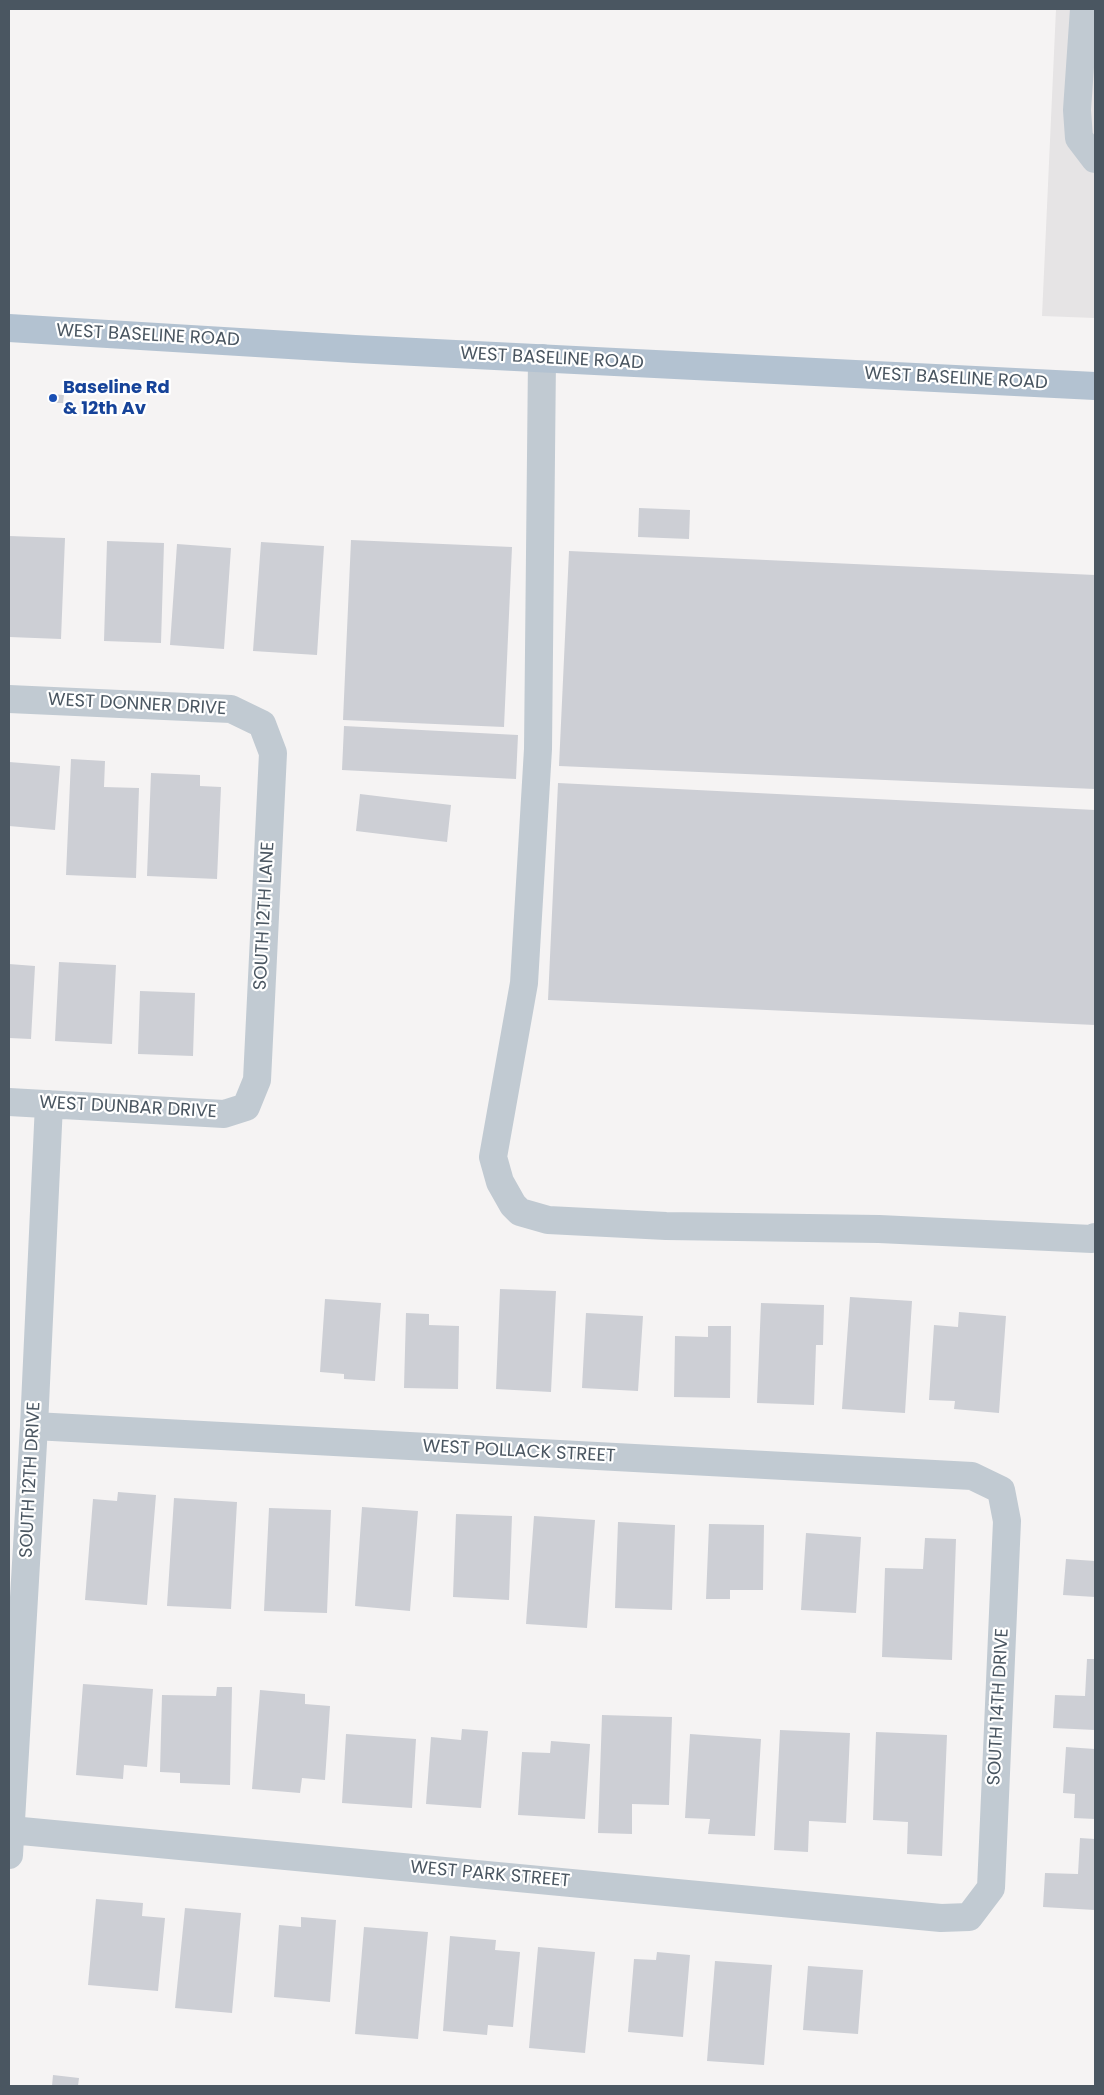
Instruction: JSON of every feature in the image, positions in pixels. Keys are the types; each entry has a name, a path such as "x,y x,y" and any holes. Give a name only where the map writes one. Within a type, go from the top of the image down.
{"main road":[{"name":"WEST BASELINE ROAD","path":"9,328 542,358 1095,386"}],"street":[{"path":"1084,9 1077,110 1079,138 1095,159"},
{"path":"542,358 538,749 524,983 493,1157 500,1182 514,1205 520,1212 548,1220 656,1226 879,1229 1092,1239 1095,1237"},
{"name":"WEST DONNER DRIVE","path":"9,698 231,709 262,724"},
{"name":"SOUTH 12TH LANE","path":"246,1107 258,1080 273,753 262,724"},
{"name":"WEST DUNBAR DRIVE","path":"9,1102 224,1114 246,1107"},
{"name":"SOUTH 12TH DRIVE","path":"10,1842 34,1426 49,1104"},
{"name":"WEST POLLACK STREET","path":"34,1426 972,1476 1000,1490"},
{"name":"SOUTH 14TH DRIVE","path":"969,1917 991,1888 1008,1522 1000,1490"},
{"name":"WEST PARK STREET","path":"10,1842 941,1918 969,1917"}],"shaded area":[{"path":"1056,9 1095,9 1095,318 1042,316"}],"building":[{"path":"49,394 64,395 63,403 49,403"},
{"path":"639,508 690,510 689,539 638,537"},
{"path":"9,536 65,538 61,639 9,637"},
{"path":"351,540 512,547 504,727 343,720"},
{"path":"107,541 164,543 161,643 104,641"},
{"path":"261,542 324,546 317,655 253,651"},
{"path":"177,544 231,548 224,649 170,645"},
{"path":"569,551 1095,575 1095,789 559,766"},
{"path":"344,726 518,735 516,779 342,770"},
{"path":"71,759 105,761 104,787 139,788 136,878 66,875"},
{"path":"9,762 60,766 55,830 9,826"},
{"path":"151,773 200,775 200,786 221,787 217,879 147,876"},
{"path":"558,783 1095,810 1095,1025 548,1000"},
{"path":"360,794 451,805 447,842 356,831"},
{"path":"59,962 116,965 112,1044 55,1041"},
{"path":"9,964 35,966 31,1039 9,1038"},
{"path":"140,991 195,993 193,1056 138,1054"},
{"path":"500,1289 556,1291 551,1392 496,1389"},
{"path":"850,1297 912,1301 905,1413 842,1409"},
{"path":"325,1299 381,1303 375,1381 344,1379 344,1374 320,1372"},
{"path":"761,1303 824,1305 823,1345 816,1345 814,1405 757,1403"},
{"path":"959,1312 1006,1316 999,1413 954,1409 955,1401 929,1400 934,1325 958,1327"},
{"path":"406,1313 429,1314 429,1325 459,1326 458,1389 404,1388"},
{"path":"586,1313 643,1316 638,1391 582,1388"},
{"path":"708,1326 731,1326 730,1398 674,1397 675,1336 708,1337"},
{"path":"118,1492 156,1495 147,1605 85,1600 93,1499 117,1501"},
{"path":"174,1498 237,1502 231,1609 167,1606"},
{"path":"362,1507 418,1511 410,1611 355,1606"},
{"path":"269,1508 331,1510 327,1613 264,1611"},
{"path":"456,1514 512,1516 509,1600 453,1597"},
{"path":"534,1516 595,1520 587,1628 526,1624"},
{"path":"618,1522 675,1525 672,1610 615,1608"},
{"path":"709,1524 764,1525 763,1590 730,1590 730,1599 706,1599"},
{"path":"806,1533 861,1537 856,1613 801,1610"},
{"path":"925,1538 956,1539 952,1660 882,1657 885,1568 923,1569"},
{"path":"1066,1559 1095,1561 1095,1597 1063,1595"},
{"path":"1087,1659 1095,1659 1095,1730 1053,1728 1055,1695 1085,1696"},
{"path":"83,1684 153,1689 147,1767 124,1765 123,1779 76,1775"},
{"path":"217,1687 232,1687 230,1785 180,1783 180,1773 160,1772 162,1695 216,1696"},
{"path":"260,1690 305,1694 305,1704 330,1706 325,1780 302,1778 300,1793 252,1789"},
{"path":"602,1715 672,1717 669,1805 632,1804 632,1834 598,1833"},
{"path":"462,1729 488,1731 481,1808 426,1804 431,1737 461,1740"},
{"path":"780,1730 850,1733 846,1823 809,1821 808,1852 774,1850"},
{"path":"876,1732 947,1735 942,1856 907,1854 908,1822 873,1820"},
{"path":"346,1734 416,1739 412,1808 342,1803"},
{"path":"690,1734 761,1739 755,1836 708,1834 710,1819 685,1818"},
{"path":"551,1741 590,1744 585,1819 518,1815 522,1752 550,1753"},
{"path":"1066,1747 1095,1749 1095,1819 1074,1818 1075,1794 1063,1793"},
{"path":"1080,1838 1095,1839 1095,1910 1043,1907 1045,1873 1078,1874"},
{"path":"96,1899 143,1903 142,1916 165,1918 158,1991 88,1985"},
{"path":"185,1908 241,1913 232,2013 175,2008"},
{"path":"301,1917 336,1920 330,2002 274,1997 279,1925 301,1927"},
{"path":"364,1927 428,1932 418,2039 355,2034"},
{"path":"450,1936 496,1940 495,1950 520,1952 513,2027 488,2025 487,2035 443,2031"},
{"path":"538,1947 595,1952 585,2053 529,2048"},
{"path":"657,1952 690,1955 683,2037 628,2032 634,1959 656,1960"},
{"path":"715,1961 772,1965 764,2065 707,2061"},
{"path":"808,1966 863,1970 858,2034 803,2030"},
{"path":"53,2075 79,2078 78,2086 52,2086"}],"place":[{"name":"Baseline Rd & 12th Av","path":"53,398"}]}
